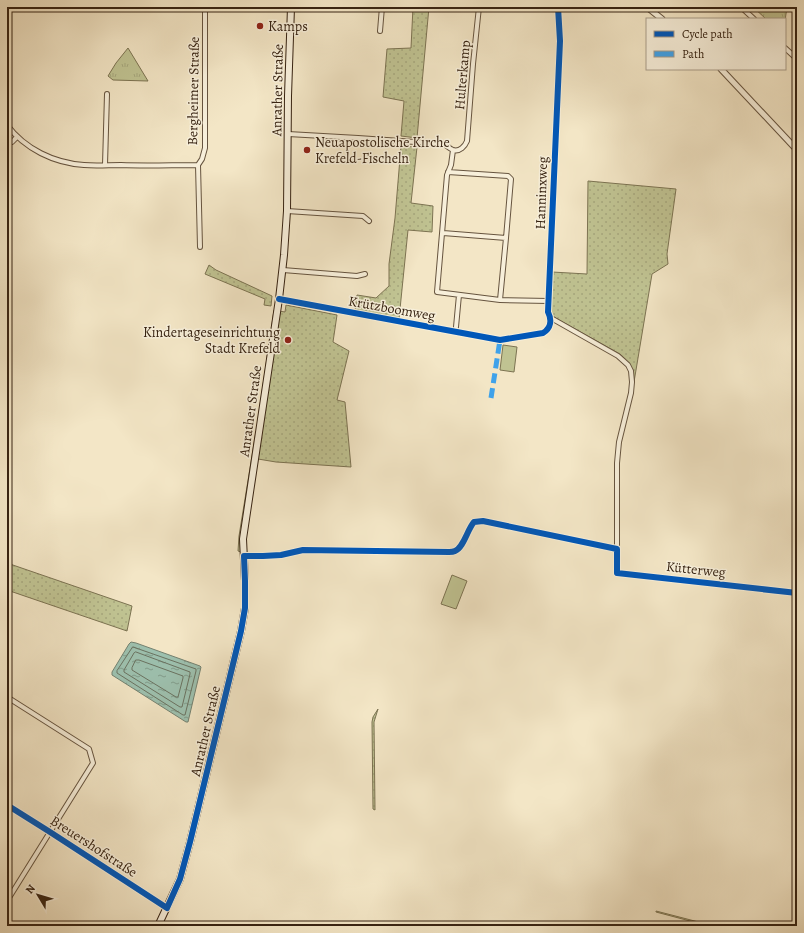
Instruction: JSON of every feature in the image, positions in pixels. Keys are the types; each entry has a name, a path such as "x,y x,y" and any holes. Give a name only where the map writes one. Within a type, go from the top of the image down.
{"main road":[{"name":"Anrather Straße","path":"158,926 180,879 241,631 245,608 243,539 283,270 287,211 291,7"}],"street":[{"name":"Bergheimer Straße","path":"200,246 198,165 204,154 205,148 205,7"},
{"path":"380,32 382,7"},
{"name":"Hulterkamp","path":"453,150 462,149 468,137 479,7"},
{"name":"Hanninxweg","path":"551,318 548,312 560,41 558,7"},
{"path":"648,7 661,18"},
{"path":"741,7 753,18"},
{"path":"786,49 797,59"},
{"path":"722,70 797,150"},
{"path":"106,165 107,94"},
{"path":"7,125 17,137 31,148 53,159 73,164 198,165"},
{"path":"288,134 444,144 453,150 451,165 448,172 437,292 500,300 549,301"},
{"path":"7,143 12,142 17,137"},
{"path":"448,172 501,175 510,177 511,182 500,300"},
{"path":"287,211 363,216 369,221"},
{"path":"443,232 506,238"},
{"path":"283,270 357,276 365,274"},
{"path":"456,327 459,295"},
{"name":"Krützboomweg","path":"279,299 500,340 543,333 550,326 551,318"},
{"name":"Kütterweg","path":"551,318 618,356 628,365 631,371 631,393 619,442 617,463 617,573 797,593"},
{"path":"7,697 89,749 93,763 7,901"},
{"name":"Breuershofstraße","path":"7,805 167,908"}],"green space":[{"path":"413,7 429,7 417,138 401,136 404,101 383,97 387,49 411,48"},
{"path":"753,7 787,7 785,18 765,18"},
{"path":"128,48 148,81 113,80 108,76"},
{"path":"401,146 417,147 411,203 433,206 432,232 408,230 399,319 355,311 357,295 376,298 389,286 389,264 395,218"},
{"path":"588,181 676,189 667,254 668,264 652,274 634,382 633,373 627,360 620,354 552,316 550,311 552,272 587,274"},
{"path":"209,265 216,270 272,296 271,306 264,305 265,299 205,274"},
{"path":"286,305 337,315 333,342 349,351 337,400 345,402 351,467 276,462 258,459 279,311 285,312"},
{"path":"274,310 275,310 258,419"},
{"path":"503,345 517,347 514,372 500,370"},
{"path":"256,431 241,552 238,551 239,536"},
{"path":"7,563 132,606 127,631 7,590"},
{"path":"452,575 467,581 456,609 441,604"},
{"path":"378,709 374,722 375,810 373,809 372,722"},
{"path":"656,911 714,926 709,926"}],"water":[{"path":"131,642 201,667 188,722 112,675 112,672"}],"marked path":[{"path":"491,398 500,340"}],"cycle path":[{"path":"279,299 500,340 543,333 548,329 550,321 548,312 560,41 558,7"},
{"path":"7,805 167,908 180,879 190,842 241,631 245,608 244,556 281,555 303,550 452,552 461,546 474,522 483,521 617,549 617,573 797,593"}],"place":[{"name":"Kamps","path":"260,26"},
{"name":"Neuapostolische Kirche Krefeld-Fischeln","path":"307,150"},
{"name":"Kindertageseinrichtung Stadt Krefeld","path":"288,340"}]}
